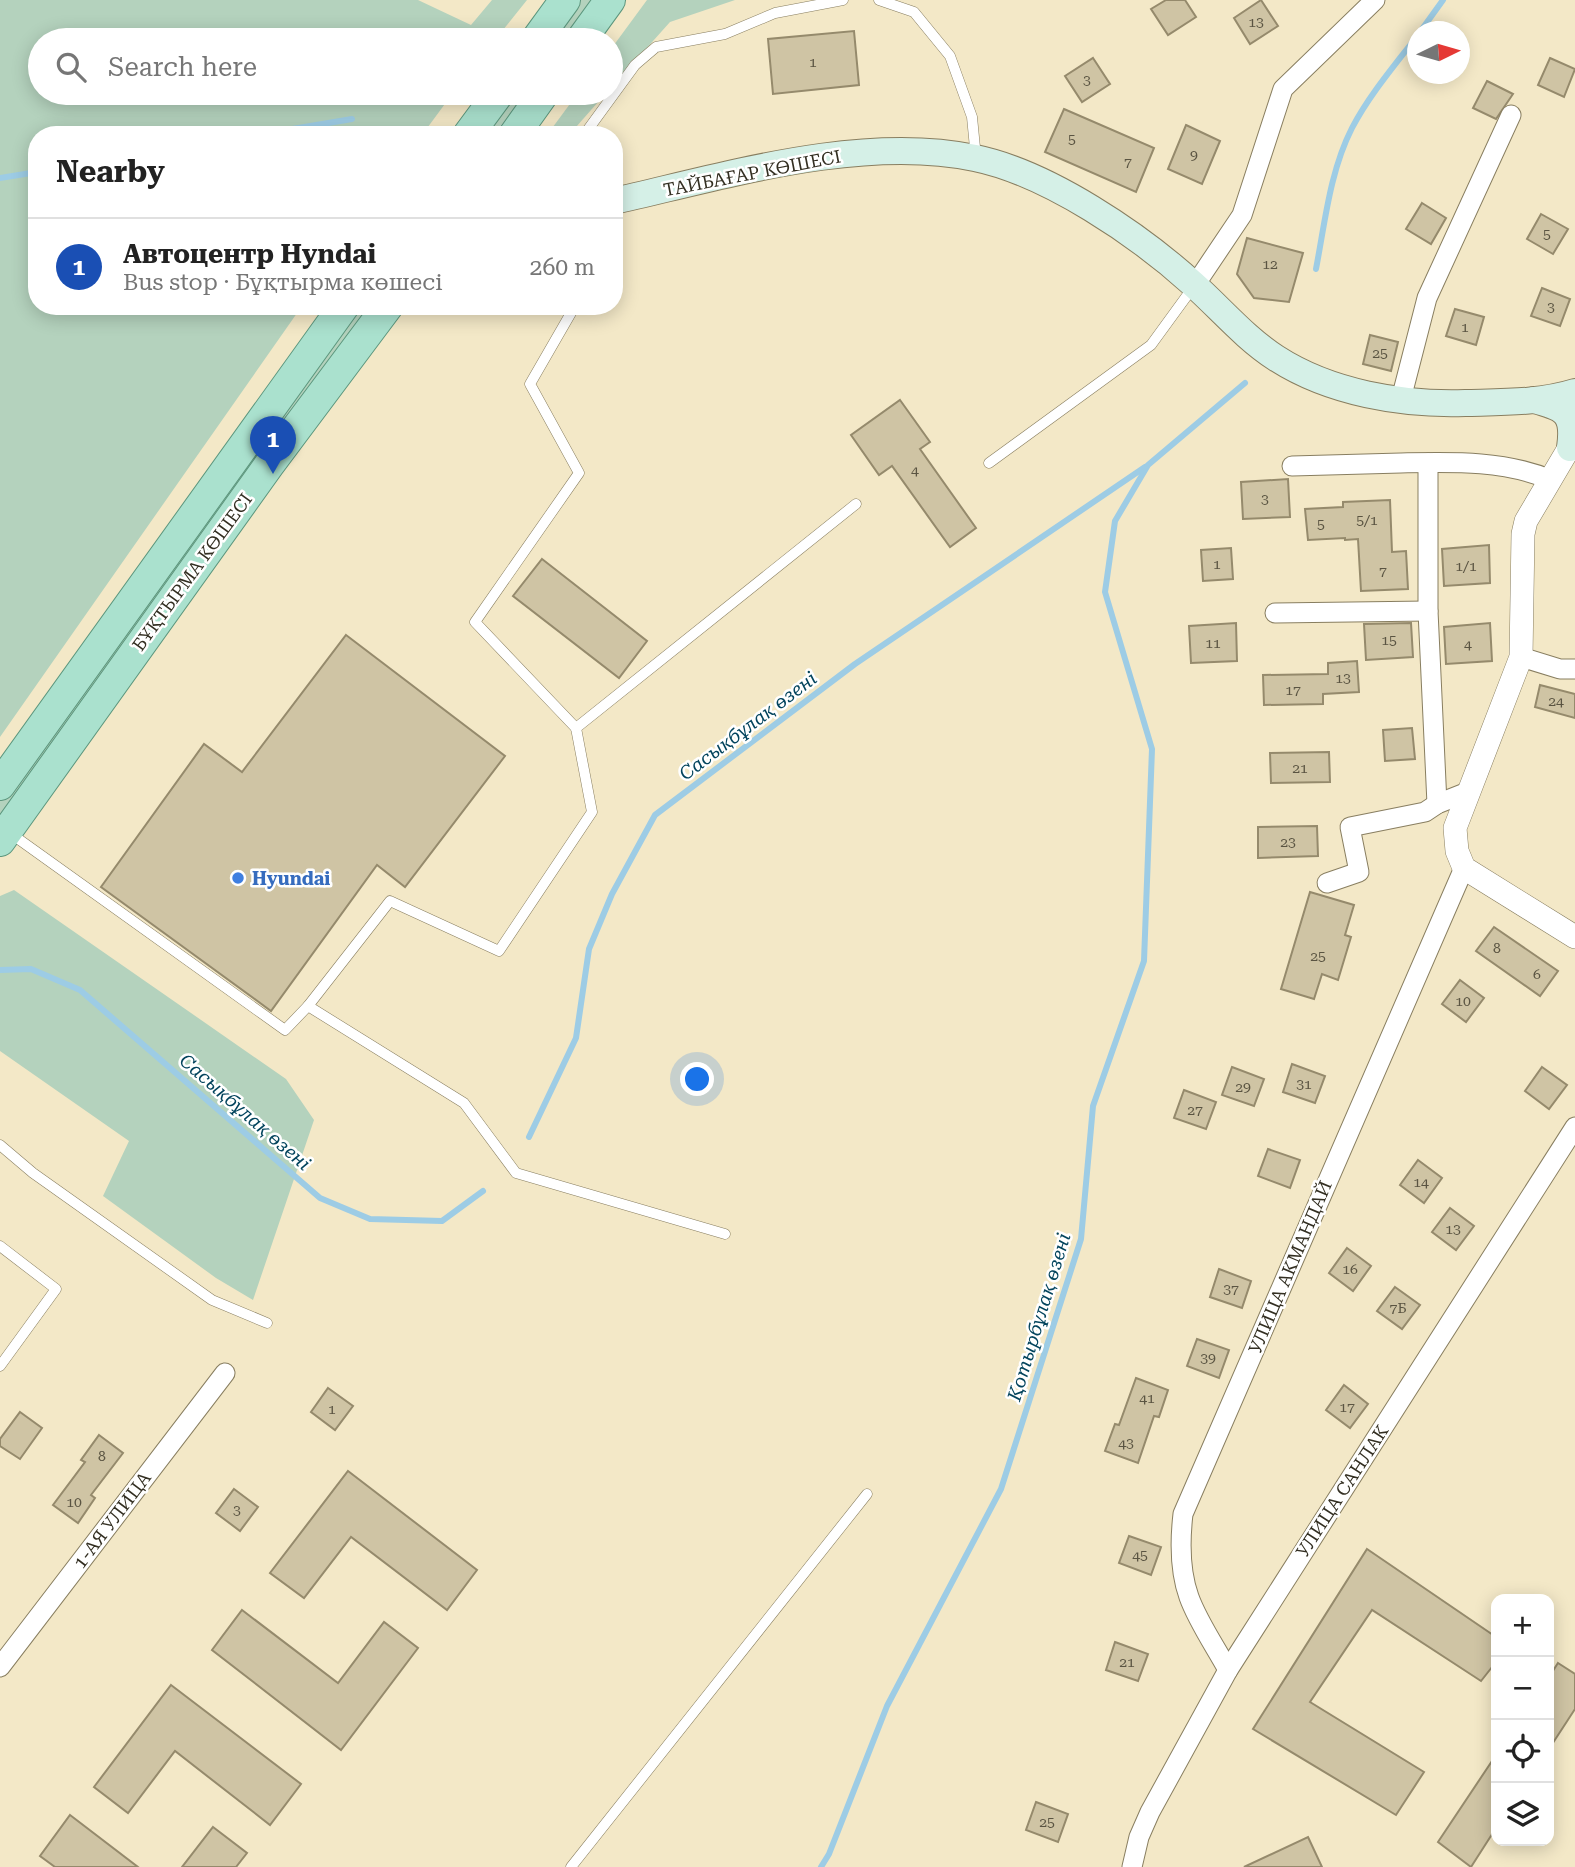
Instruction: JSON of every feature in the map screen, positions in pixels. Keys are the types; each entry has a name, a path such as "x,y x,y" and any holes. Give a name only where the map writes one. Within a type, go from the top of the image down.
{"main road":[{"path":"545,28 565,0"},
{"path":"590,28 610,0"},
{"path":"475,126 490,105"},
{"path":"520,126 535,105"},
{"name":"ТАЙБАҒАР КӨШЕСІ","path":"623,199 782,164 833,157 914,152 976,158 1028,176 1090,209 1136,238 1195,285 1237,328 1279,360 1331,384 1401,399 1453,403 1532,400"},
{"name":"БҰҚТЫРМА КӨШЕСІ","path":"0,785 338,315"},
{"name":"БҰҚТЫРМА КӨШЕСІ","path":"3,836 261,476 381,315"},
{"path":"1532,400 1575,392"},
{"path":"1532,400 1553,401 1575,409"},
{"path":"1532,400 1556,406 1570,416 1575,428 1573,442"}],"street":[{"path":"1195,285 1242,215 1283,89 1375,0"},
{"path":"1401,399 1427,298 1511,115"},
{"path":"1573,442 1526,521 1523,534 1521,657 1455,828 1457,850 1464,868 1575,937"},
{"path":"1292,466 1428,463 1509,466 1551,480"},
{"path":"1428,463 1428,611 1437,804"},
{"path":"1275,613 1428,611"},
{"path":"1521,657 1560,669 1575,669"},
{"path":"1327,883 1359,872 1350,827 1425,812 1437,804 1470,791"},
{"name":"УЛИЦА АКМАНДАЙ","path":"1228,1670 1187,1592 1180,1538 1183,1514 1464,868"},
{"name":"УЛИЦА САНЛАК","path":"1132,1867 1139,1837 1150,1812 1228,1670 1575,1127"},
{"name":"1-АЯ УЛИЦА","path":"0,1667 225,1373"}],"lane":[{"path":"623,81 635,65 656,47 725,34 775,13 843,0"},
{"path":"879,0 914,12 950,56 972,117 976,158"},
{"path":"591,126 606,105"},
{"path":"989,463 1151,345 1195,285"},
{"path":"3,836 285,1030 308,1006 390,901 499,951 592,812 576,728 475,622 579,473 530,384 570,315"},
{"path":"576,728 856,504"},
{"path":"308,1006 464,1102 516,1173 725,1234"},
{"path":"0,1145 33,1173 212,1300 267,1323"},
{"path":"0,1246 56,1289 0,1366"},
{"path":"571,1867 867,1494"}],"green space":[{"path":"0,0 418,0 471,25 492,0 527,0 505,28 28,28 28,105 444,105 429,126 28,126 28,315 296,315 0,737"},
{"path":"577,0 595,0 575,28 557,28"},
{"path":"647,0 735,0 670,22 623,75 623,33"},
{"path":"501,105 519,105 504,126 486,126"},
{"path":"569,105 595,105 577,126 554,126"},
{"path":"348,315 365,315 0,819 0,795"},
{"path":"14,890 286,1079 314,1120 253,1300 216,1278 103,1196 129,1141 0,1051 0,896"}],"building":[{"path":"1166,0 1185,0 1196,17 1168,35 1151,9"},
{"path":"1261,0 1278,26 1250,44 1234,18"},
{"path":"854,31 859,85 773,94 768,39"},
{"path":"1093,58 1110,84 1082,102 1065,76"},
{"path":"1550,58 1575,69 1564,97 1538,85"},
{"path":"1487,81 1513,94 1496,119 1473,108"},
{"path":"1064,109 1154,148 1136,192 1045,152"},
{"path":"1186,125 1220,141 1202,184 1168,169"},
{"path":"1422,203 1446,218 1431,244 1406,229"},
{"path":"1541,214 1568,229 1553,254 1527,239"},
{"path":"1247,238 1303,253 1289,302 1254,298 1237,274"},
{"path":"1542,288 1570,299 1560,326 1531,316"},
{"path":"1455,309 1484,317 1476,345 1446,336"},
{"path":"1370,335 1398,342 1391,371 1363,364"},
{"path":"900,400 930,442 920,449 976,528 950,547 892,466 879,475 851,435"},
{"path":"1288,479 1290,517 1243,519 1241,482"},
{"path":"1390,500 1392,552 1406,551 1408,589 1361,591 1358,539 1308,540 1305,509 1343,507 1343,502"},
{"path":"1489,545 1490,583 1444,586 1442,549"},
{"path":"1231,548 1233,579 1203,581 1201,550"},
{"path":"542,559 647,641 619,678 513,596"},
{"path":"1236,623 1237,661 1191,663 1189,626"},
{"path":"1411,623 1413,657 1366,660 1364,624"},
{"path":"1490,623 1492,661 1446,664 1444,627"},
{"path":"346,635 505,756 405,887 377,865 271,1011 101,887 204,744 242,772"},
{"path":"1357,661 1359,692 1323,694 1323,704 1264,705 1263,675 1328,674 1328,663"},
{"path":"1540,685 1575,694 1575,718 1535,707"},
{"path":"1412,728 1415,759 1385,761 1383,730"},
{"path":"1329,752 1330,782 1271,783 1270,753"},
{"path":"1317,826 1318,856 1258,858 1258,827"},
{"path":"1310,892 1354,905 1345,935 1351,937 1338,980 1322,974 1314,999 1281,989"},
{"path":"1494,927 1558,971 1540,996 1476,951"},
{"path":"1460,980 1484,998 1466,1022 1442,1004"},
{"path":"1292,1064 1325,1076 1315,1103 1283,1092"},
{"path":"1232,1067 1264,1079 1254,1106 1222,1095"},
{"path":"1542,1067 1567,1085 1549,1109 1525,1091"},
{"path":"1184,1090 1216,1102 1206,1129 1174,1118"},
{"path":"1268,1149 1300,1160 1290,1188 1258,1176"},
{"path":"1418,1160 1442,1178 1424,1203 1400,1185"},
{"path":"1450,1208 1474,1226 1456,1250 1432,1232"},
{"path":"1347,1248 1371,1266 1353,1291 1329,1273"},
{"path":"1219,1269 1251,1281 1242,1308 1210,1297"},
{"path":"1395,1287 1420,1305 1402,1329 1377,1311"},
{"path":"1197,1339 1229,1350 1219,1378 1187,1366"},
{"path":"1136,1378 1168,1390 1159,1417 1154,1416 1138,1463 1105,1451 1115,1424 1119,1425"},
{"path":"1344,1385 1368,1404 1350,1428 1326,1410"},
{"path":"328,1388 353,1406 335,1430 311,1412"},
{"path":"20,1412 42,1428 20,1459 0,1446 0,1439"},
{"path":"99,1435 123,1453 91,1495 95,1498 78,1523 53,1505 85,1462 81,1460"},
{"path":"348,1471 477,1570 447,1610 351,1537 304,1598 270,1573"},
{"path":"234,1489 258,1507 240,1531 216,1513"},
{"path":"1129,1536 1161,1547 1151,1575 1119,1563"},
{"path":"1367,1549 1491,1634 1491,1668 1481,1681 1372,1610 1310,1702 1424,1772 1396,1815 1253,1729"},
{"path":"242,1610 338,1683 384,1622 418,1648 341,1750 212,1650"},
{"path":"1115,1642 1148,1654 1138,1681 1106,1670"},
{"path":"1558,1663 1575,1674 1575,1709 1554,1741 1554,1720 1554,1669"},
{"path":"171,1685 301,1784 270,1825 175,1751 128,1813 94,1787"},
{"path":"1491,1762 1491,1836 1471,1867 1438,1842"},
{"path":"1036,1802 1068,1814 1058,1842 1026,1830"},
{"path":"70,1815 138,1867 55,1867 40,1856"},
{"path":"213,1827 247,1853 236,1867 182,1867"},
{"path":"1308,1837 1322,1867 1244,1867"}],"waterway":[{"path":"1428,21 1443,0"},
{"path":"1316,269 1329,197 1345,144 1367,103 1407,49"},
{"path":"310,126 352,119"},
{"path":"0,178 28,173"},
{"name":"Қотырбұлақ өзені","path":"821,1867 829,1854 887,1706 1001,1489 1081,1239 1093,1106 1144,961 1152,749 1105,592 1115,521 1148,465 1245,383"},
{"name":"Сасықбұлақ өзені","path":"529,1137 576,1038 589,949 612,894 655,815 855,664 1145,467"},
{"name":"Сасықбұлақ өзені","path":"0,970 31,969 80,990 320,1198 370,1219 442,1221 483,1191"}],"place":[{"name":"Автоцентр Hyndai","path":"273,474"},
{"name":"Hyundai","path":"238,878"}]}
